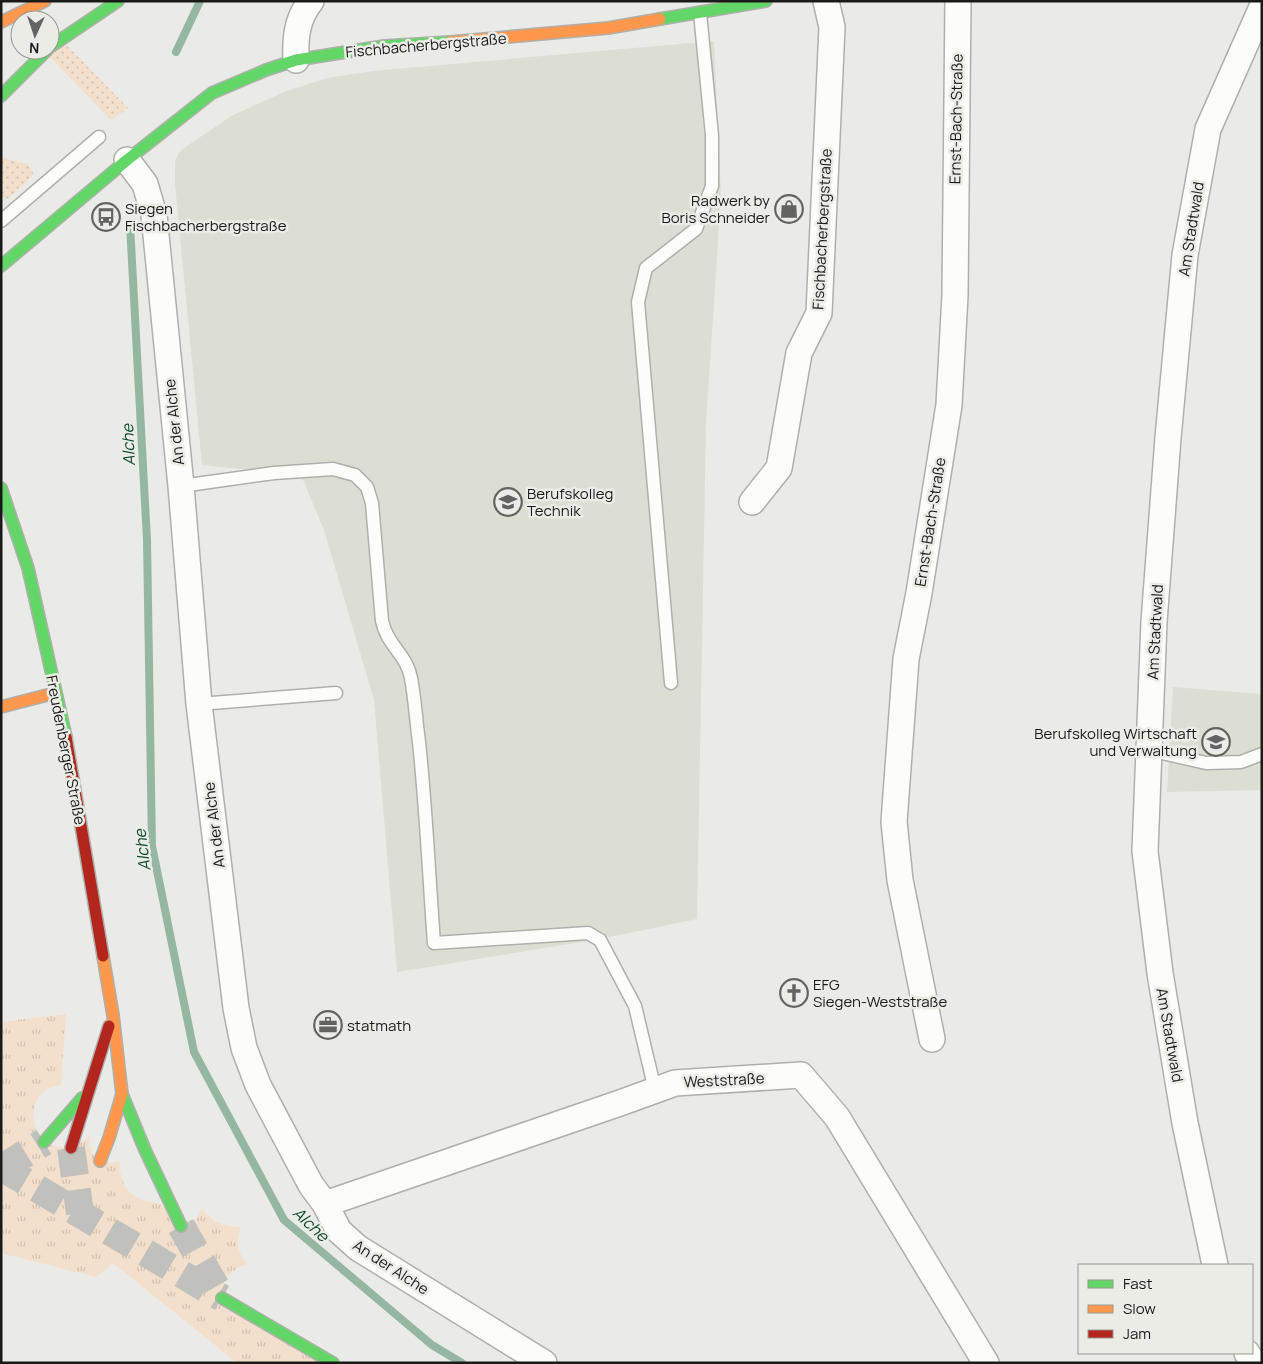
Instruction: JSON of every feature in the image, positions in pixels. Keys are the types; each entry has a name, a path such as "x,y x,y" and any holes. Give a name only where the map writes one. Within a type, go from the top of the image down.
{"main road":[{"path":"34,10 47,1"},
{"path":"1,22 47,1"},
{"path":"60,41 118,1"},
{"name":"Fischbacherbergstraße","path":"1,266 127,160 212,93 266,70 296,60 384,46 494,39 608,28 766,1"},
{"path":"1,79 30,60"},
{"path":"1,96 37,60"},
{"name":"Freudenberger Straße","path":"1,488 28,568 69,749 113,1015 122,1094 109,1138 100,1160"},
{"path":"1,707 55,693"},
{"name":"Freudenberger Straße","path":"71,1148 113,1015"},
{"path":"44,1142 90,1089"},
{"path":"122,1094 145,1150 181,1226"},
{"path":"222,1298 333,1363"}],"street":[{"path":"296,60 295,44 299,21 303,11 311,1"},
{"name":"Fischbacherbergstraße","path":"752,502 779,468 799,354 819,313 832,27 826,1"},
{"name":"Ernst-Bach-Straße","path":"932,1039 900,880 894,822 906,658 919,593 949,405 954,295 958,1"},
{"name":"Am Stadtwald","path":"1215,1264 1186,1123 1160,973 1145,851 1154,622 1185,255 1208,129 1262,7"},
{"name":"An der Alche","path":"127,160 145,184 154,215 199,704 236,1008 244,1048 258,1085 311,1185 325,1204 338,1231 358,1248 544,1363"},
{"name":"Weststraße","path":"325,1204 675,1083 801,1075 837,1116 986,1363"}],"lane":[{"path":"671,683 638,302 646,268 696,228 712,186 712,135 700,13"},
{"path":"1,222 99,137"},
{"path":"180,486 274,473 333,469 355,476 367,487 372,503 384,632 403,658 408,668 413,689 424,784 434,942 588,933 600,940 635,1006 655,1090"},
{"path":"199,704 336,694"},
{"path":"1149,750 1206,763 1241,762 1262,754"}],"shaded area":[{"name":"Berufskolleg Technik","path":"714,41 721,197 706,424 697,919 600,939 397,972 374,700 324,530 301,475 202,465 175,184 175,162 178,154 184,148 233,115 284,92 327,78 373,71"},
{"name":"Berufskolleg Wirtschaft und Verwaltung","path":"1173,687 1262,694 1262,790 1167,792"}],"green space":[{"path":"60,38 128,108 111,120 53,60 60,60"},
{"path":"1,157 29,165 33,173 31,178 6,199 1,196"},
{"path":"66,1014 61,1085 46,1090 39,1096 33,1113 37,1131 42,1138 49,1144 61,1147 78,1144 90,1136 89,1144 92,1153 112,1163 120,1161 122,1180 128,1190 138,1198 165,1206 191,1223 197,1218 202,1209 218,1223 241,1227 238,1246 247,1264 228,1276 222,1298 333,1363 237,1363 113,1263 96,1277 1,1253 1,1022"}],"waterway":[{"name":"Alche","path":"176,52 200,1"},
{"name":"Alche","path":"130,224 147,540 152,846 194,1052 284,1220 432,1345 462,1363"}],"tunnel":[{"path":"2,1168 44,1142"},
{"path":"71,1148 80,1213"},
{"path":"1,1167 222,1298"},
{"path":"181,1226 221,1296"}],"traffic: fast":[{"path":"60,40 118,1"},
{"path":"660,19 766,1"},
{"path":"1,266 127,160 212,93 266,70 296,60 384,46 450,42"},
{"path":"1,96 37,60"},
{"path":"1,488 28,568 66,737"},
{"path":"122,1094 145,1150 181,1226"},
{"path":"44,1142 82,1098"},
{"path":"222,1298 333,1363"}],"traffic: slow":[{"path":"1,22 45,1"},
{"path":"450,42 608,28 660,19"},
{"path":"1,707 55,693"},
{"path":"100,1161 122,1094 113,1015 103,956"}],"traffic: jam":[{"path":"66,737 103,956"},
{"path":"71,1148 109,1026"}],"place":[{"name":"Radwerk by Boris Schneider","path":"789,209"},
{"name":"Siegen Fischbacherbergstraße","path":"106,217"},
{"name":"Berufskolleg Technik","path":"508,502"},
{"name":"Berufskolleg Wirtschaft und Verwaltung","path":"1216,742"},
{"name":"EFG Siegen-Weststraße","path":"794,993"},
{"name":"statmath","path":"328,1025"}]}
